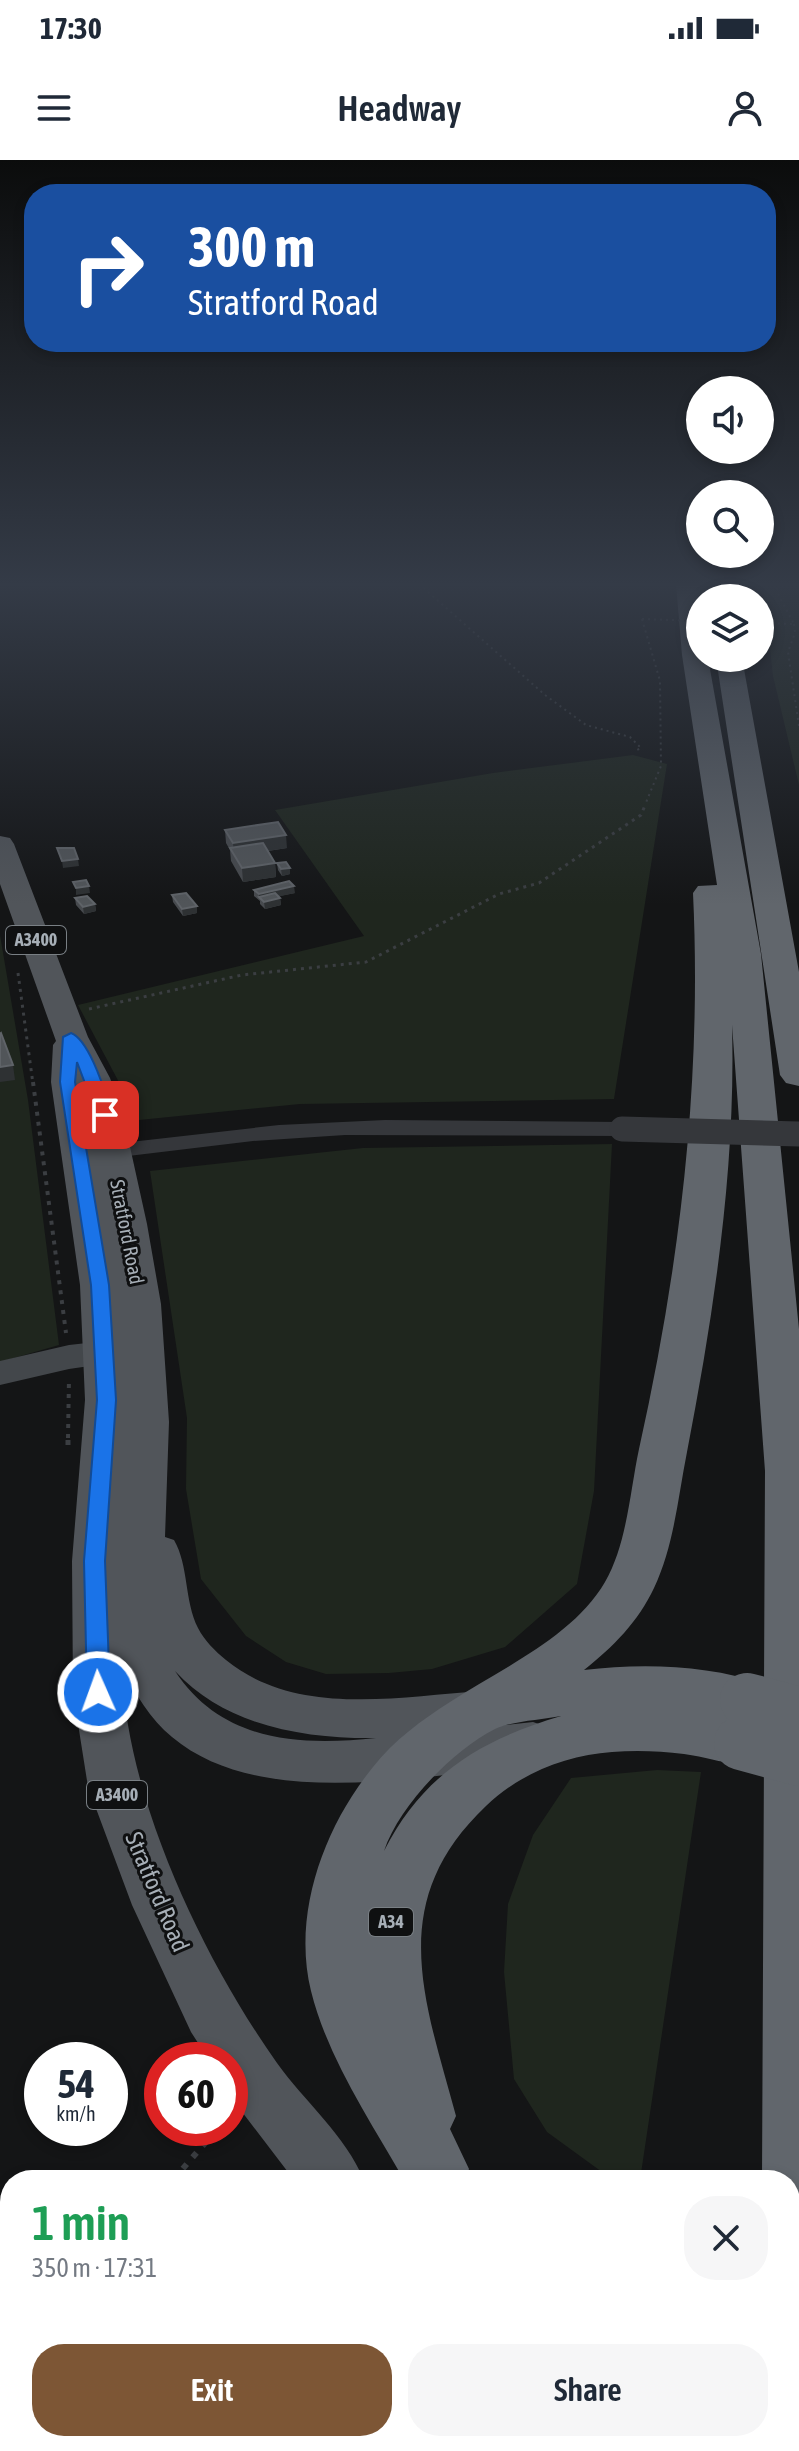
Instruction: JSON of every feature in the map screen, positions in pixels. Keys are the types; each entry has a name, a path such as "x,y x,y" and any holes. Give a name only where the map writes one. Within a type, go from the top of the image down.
{"highway":[{"path":"702,691 744,954 789,1471 796,2170"},
{"path":"735,691 795,1034 799,1075"},
{"path":"436,2170 353,2023 337,1970 336,1943 342,1889 352,1857 372,1817 395,1783 419,1756 572,1650 595,1631 628,1589 644,1535 683,1353 712,1114 713,933 703,822 708,732"},
{"path":"480,1711 585,1689 631,1685 693,1689 744,1721 799,1714"},
{"name":"A34","path":"437,2170 402,2033 391,1967 391,1917 397,1889 408,1862 430,1827 455,1797 488,1770 547,1742 607,1730 681,1730 744,1721 799,1759"}],"main road":[{"name":"Stratford Road","path":"0,844 67,1026 68,1082 94,1153 128,1224 141,1304 105,1353 106,1400 95,1561 98,1692 114,1787 160,1905 212,2013 257,2084 325,2170"},
{"name":"Stratford Road","path":"105,1353 146,1453 138,1633 146,1667 166,1698 190,1723 222,1743 268,1758 341,1763 547,1742"},
{"path":"146,1453 160,1571 170,1620 186,1651 204,1671 240,1694 297,1715 332,1719 480,1711"}],"street":[{"path":"94,1153 234,1135 412,1126 799,1134"},
{"path":"0,1373 105,1353"}],"path":[{"path":"540,691 586,725 630,737 641,748 635,751"},
{"path":"67,1026 242,975 366,962 499,894 539,883 641,815 661,766 660,691"},
{"path":"794,691 799,726"},
{"path":"18,969 105,1353"},
{"path":"182,2170 202,2146"}],"shaded area":[{"path":"777,691 799,691 799,785"},
{"path":"633,755 667,764 614,1099 300,1104 139,1120 78,1005 364,936 275,810 493,773"},
{"path":"0,935 28,1100 59,1345 0,1362"},
{"path":"612,1144 594,1491 577,1584 505,1647 432,1669 326,1674 286,1662 246,1636 201,1579 186,1489 187,1418 150,1171 363,1148"},
{"path":"657,1770 701,1772 641,2170 599,2170 547,2132 514,2079 504,1972 508,1904 533,1835 571,1778"}],"building":[{"path":"278,822 286,835 233,843 225,830"},
{"path":"263,843 275,863 242,868 230,848"},
{"path":"57,848 74,848 78,859 62,861"},
{"path":"286,862 290,868 281,869 277,863"},
{"path":"86,880 89,886 76,888 73,882"},
{"path":"289,881 294,886 259,894 254,890"},
{"path":"186,893 197,906 182,909 172,895"},
{"path":"275,893 280,898 264,902 259,897"},
{"path":"87,896 95,904 83,907 75,898"},
{"path":"1,1033 13,1065 0,1067"}],"route":[{"path":"98,1692 95,1561 106,1400 100,1285 68,1082 71,1037 93,1078 105,1115"}]}
